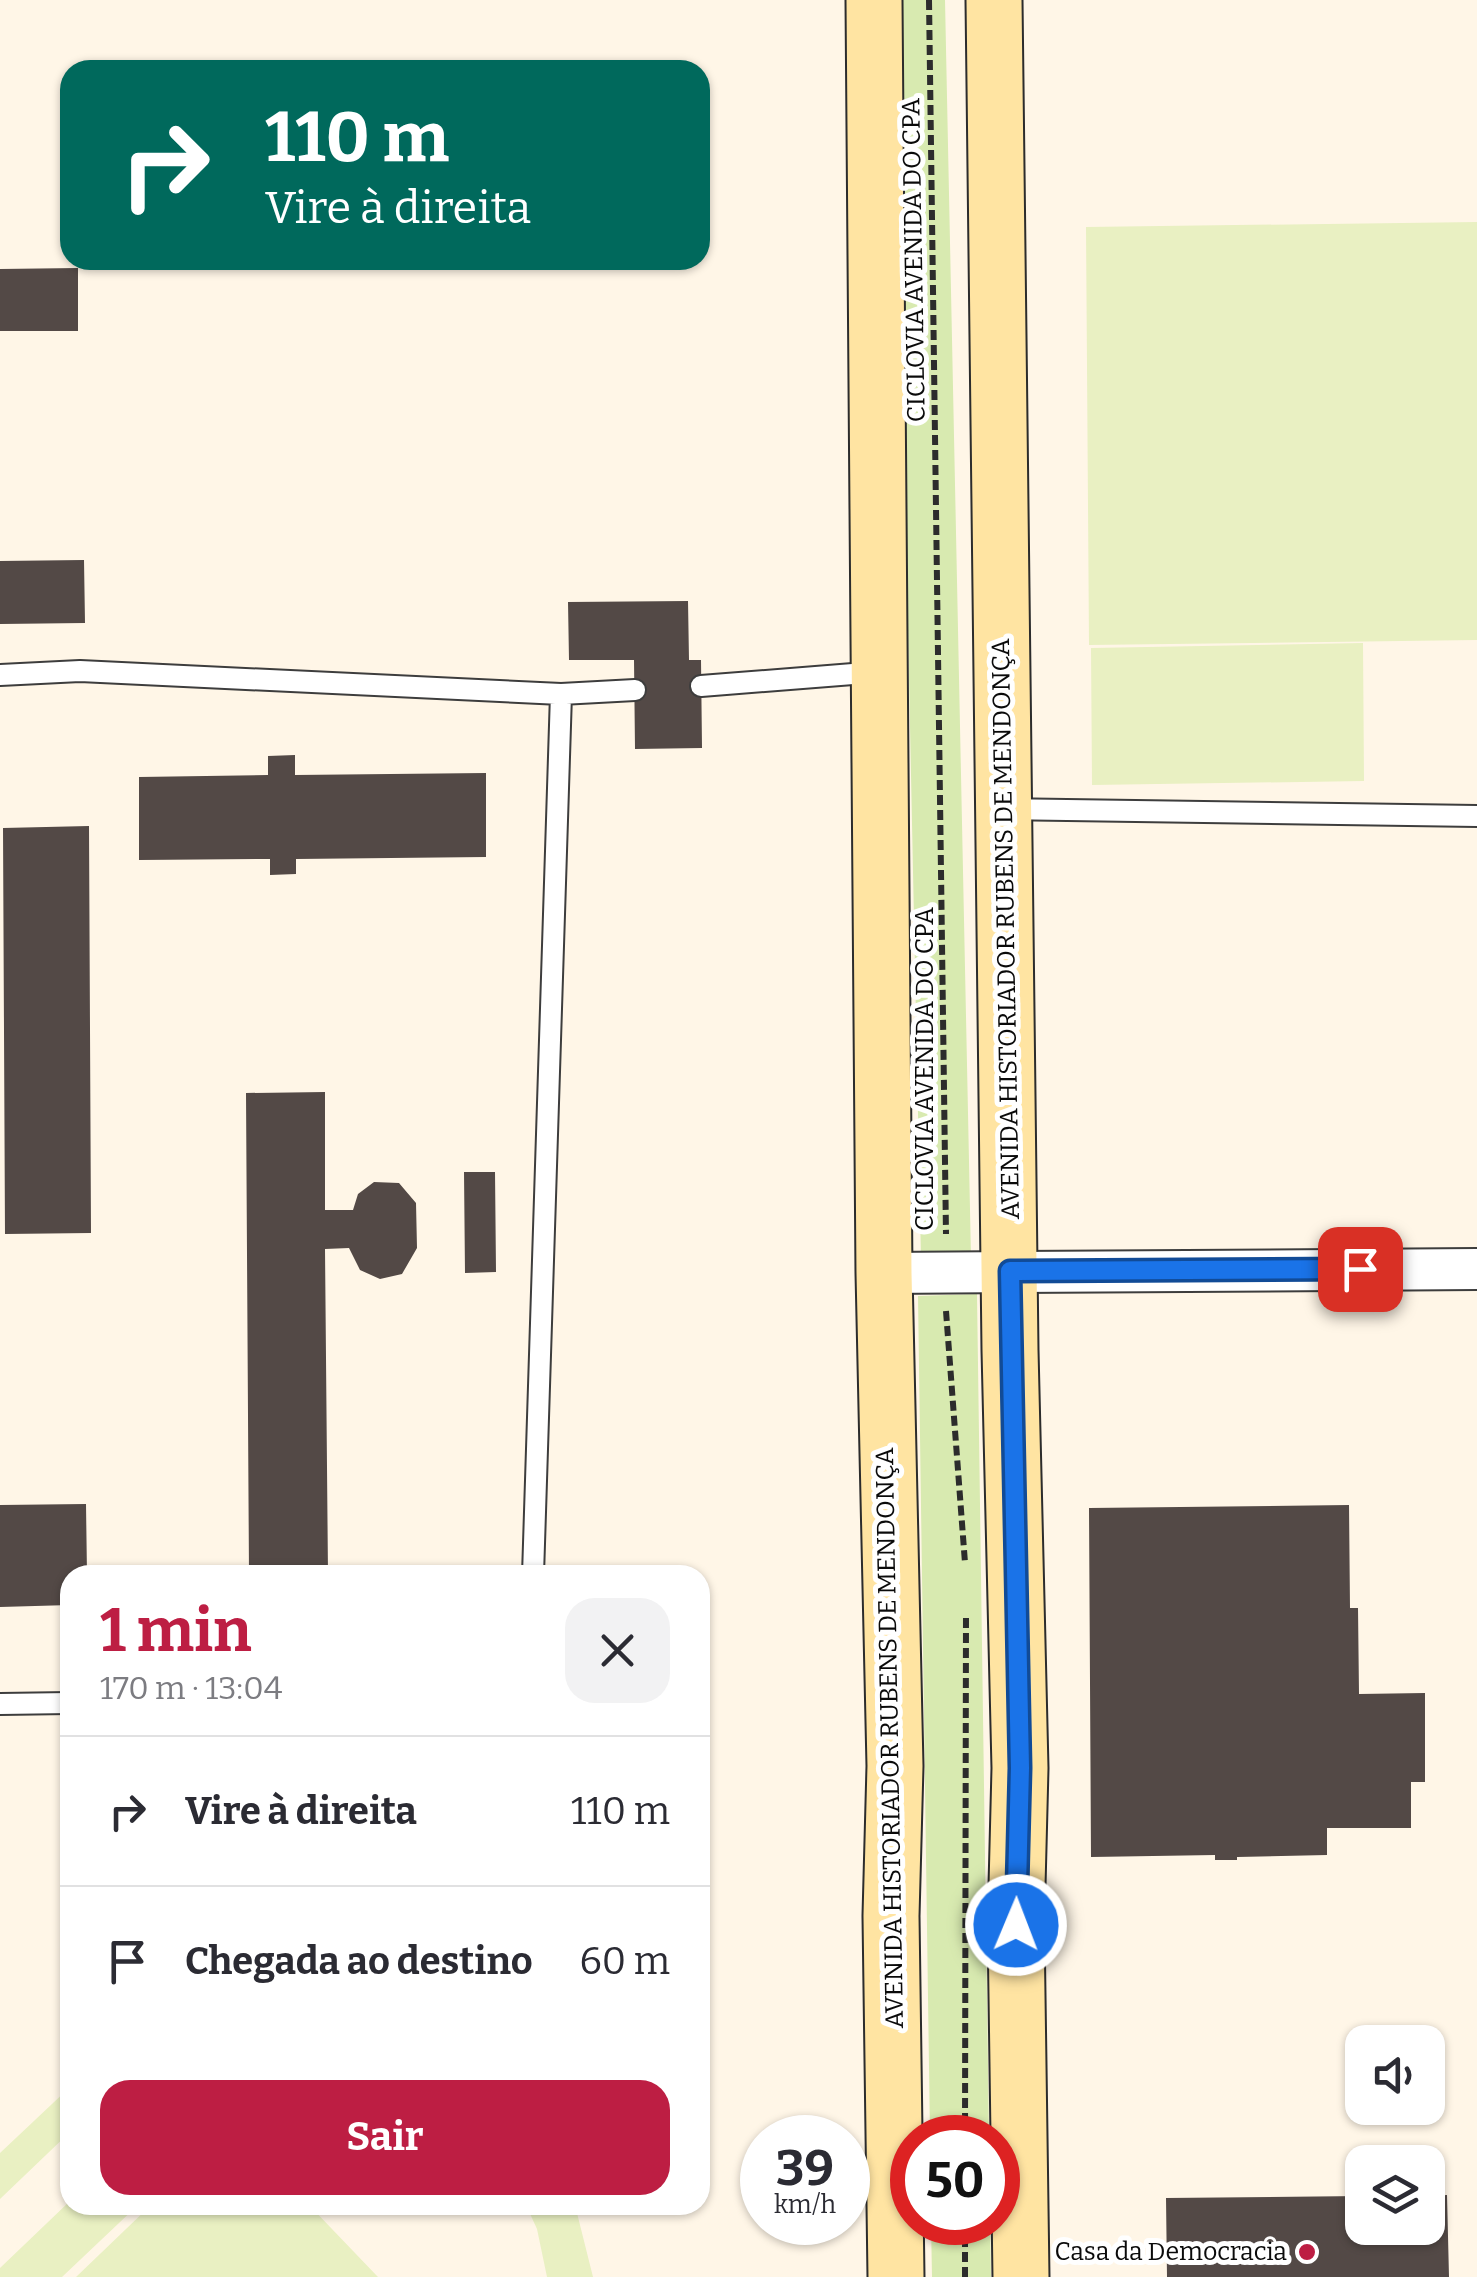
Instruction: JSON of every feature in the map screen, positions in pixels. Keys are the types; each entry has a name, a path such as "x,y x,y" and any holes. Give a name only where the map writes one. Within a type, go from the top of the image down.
{"main road":[{"name":"AVENIDA HISTORIADOR RUBENS DE MENDONÇA","path":"874,0 884,1272 895,1766 891,1916 896,2277"},
{"name":"AVENIDA HISTORIADOR RUBENS DE MENDONÇA","path":"994,0 1020,1768 1016,1925 1021,2277"}],"street":[{"path":"884,1272 1477,1268"}],"lane":[{"path":"0,675 80,671 561,694 634,690"},
{"path":"701,686 878,672"},
{"path":"533,1565 561,694"},
{"path":"1005,809 1477,816"},
{"path":"0,1704 60,1703"}],"path":[{"name":"CICLOVIA AVENIDA DO CPA","path":"929,0 946,1331 966,1579"},
{"path":"964,2115 966,1598"},
{"path":"965,2245 966,2277"}],"green space":[{"path":"895,0 945,0 971,1258 921,1259"},
{"path":"1477,222 1477,640 1089,645 1086,227"},
{"path":"1363,643 1364,781 1092,785 1091,648"},
{"path":"977,1294 989,2115 930,2115 918,1296"},
{"path":"60,2096 60,2142 0,2199 0,2153"},
{"path":"60,2211 60,2215 127,2215 62,2277 0,2277 0,2268"},
{"path":"141,2215 319,2215 378,2277 76,2277"},
{"path":"531,2215 578,2215 593,2277 547,2277"},
{"path":"931,2245 990,2245 991,2277 932,2277"}],"building":[{"path":"0,269 78,270 78,331 0,331"},
{"path":"84,560 85,623 0,624 0,561"},
{"path":"688,601 689,660 701,660 702,748 635,749 634,660 569,660 568,602"},
{"path":"295,755 295,775 486,773 486,857 296,859 296,874 270,875 270,859 139,860 139,777 268,775 268,756"},
{"path":"89,826 91,1233 5,1234 3,828"},
{"path":"325,1092 325,1210 353,1210 358,1194 374,1182 399,1183 416,1203 417,1248 402,1274 380,1279 360,1270 349,1248 325,1249 328,1565 249,1565 246,1093"},
{"path":"464,1172 495,1172 496,1272 465,1273"},
{"path":"86,1504 87,1565 60,1565 60,1605 0,1607 0,1505"},
{"path":"1349,1505 1350,1608 1358,1608 1359,1694 1425,1693 1425,1782 1411,1782 1411,1828 1327,1828 1327,1855 1237,1860 1215,1860 1215,1855 1091,1857 1089,1508"},
{"name":"Casa da Democracia","path":"1445,2195 1449,2277 1167,2277 1166,2198 1345,2196 1345,2245 1445,2245"}],"place":[{"name":"Casa da Democracia","path":"1307,2252"}],"route":[{"path":"1016,1925 1020,1768 1010,1271 1360,1269"}]}
